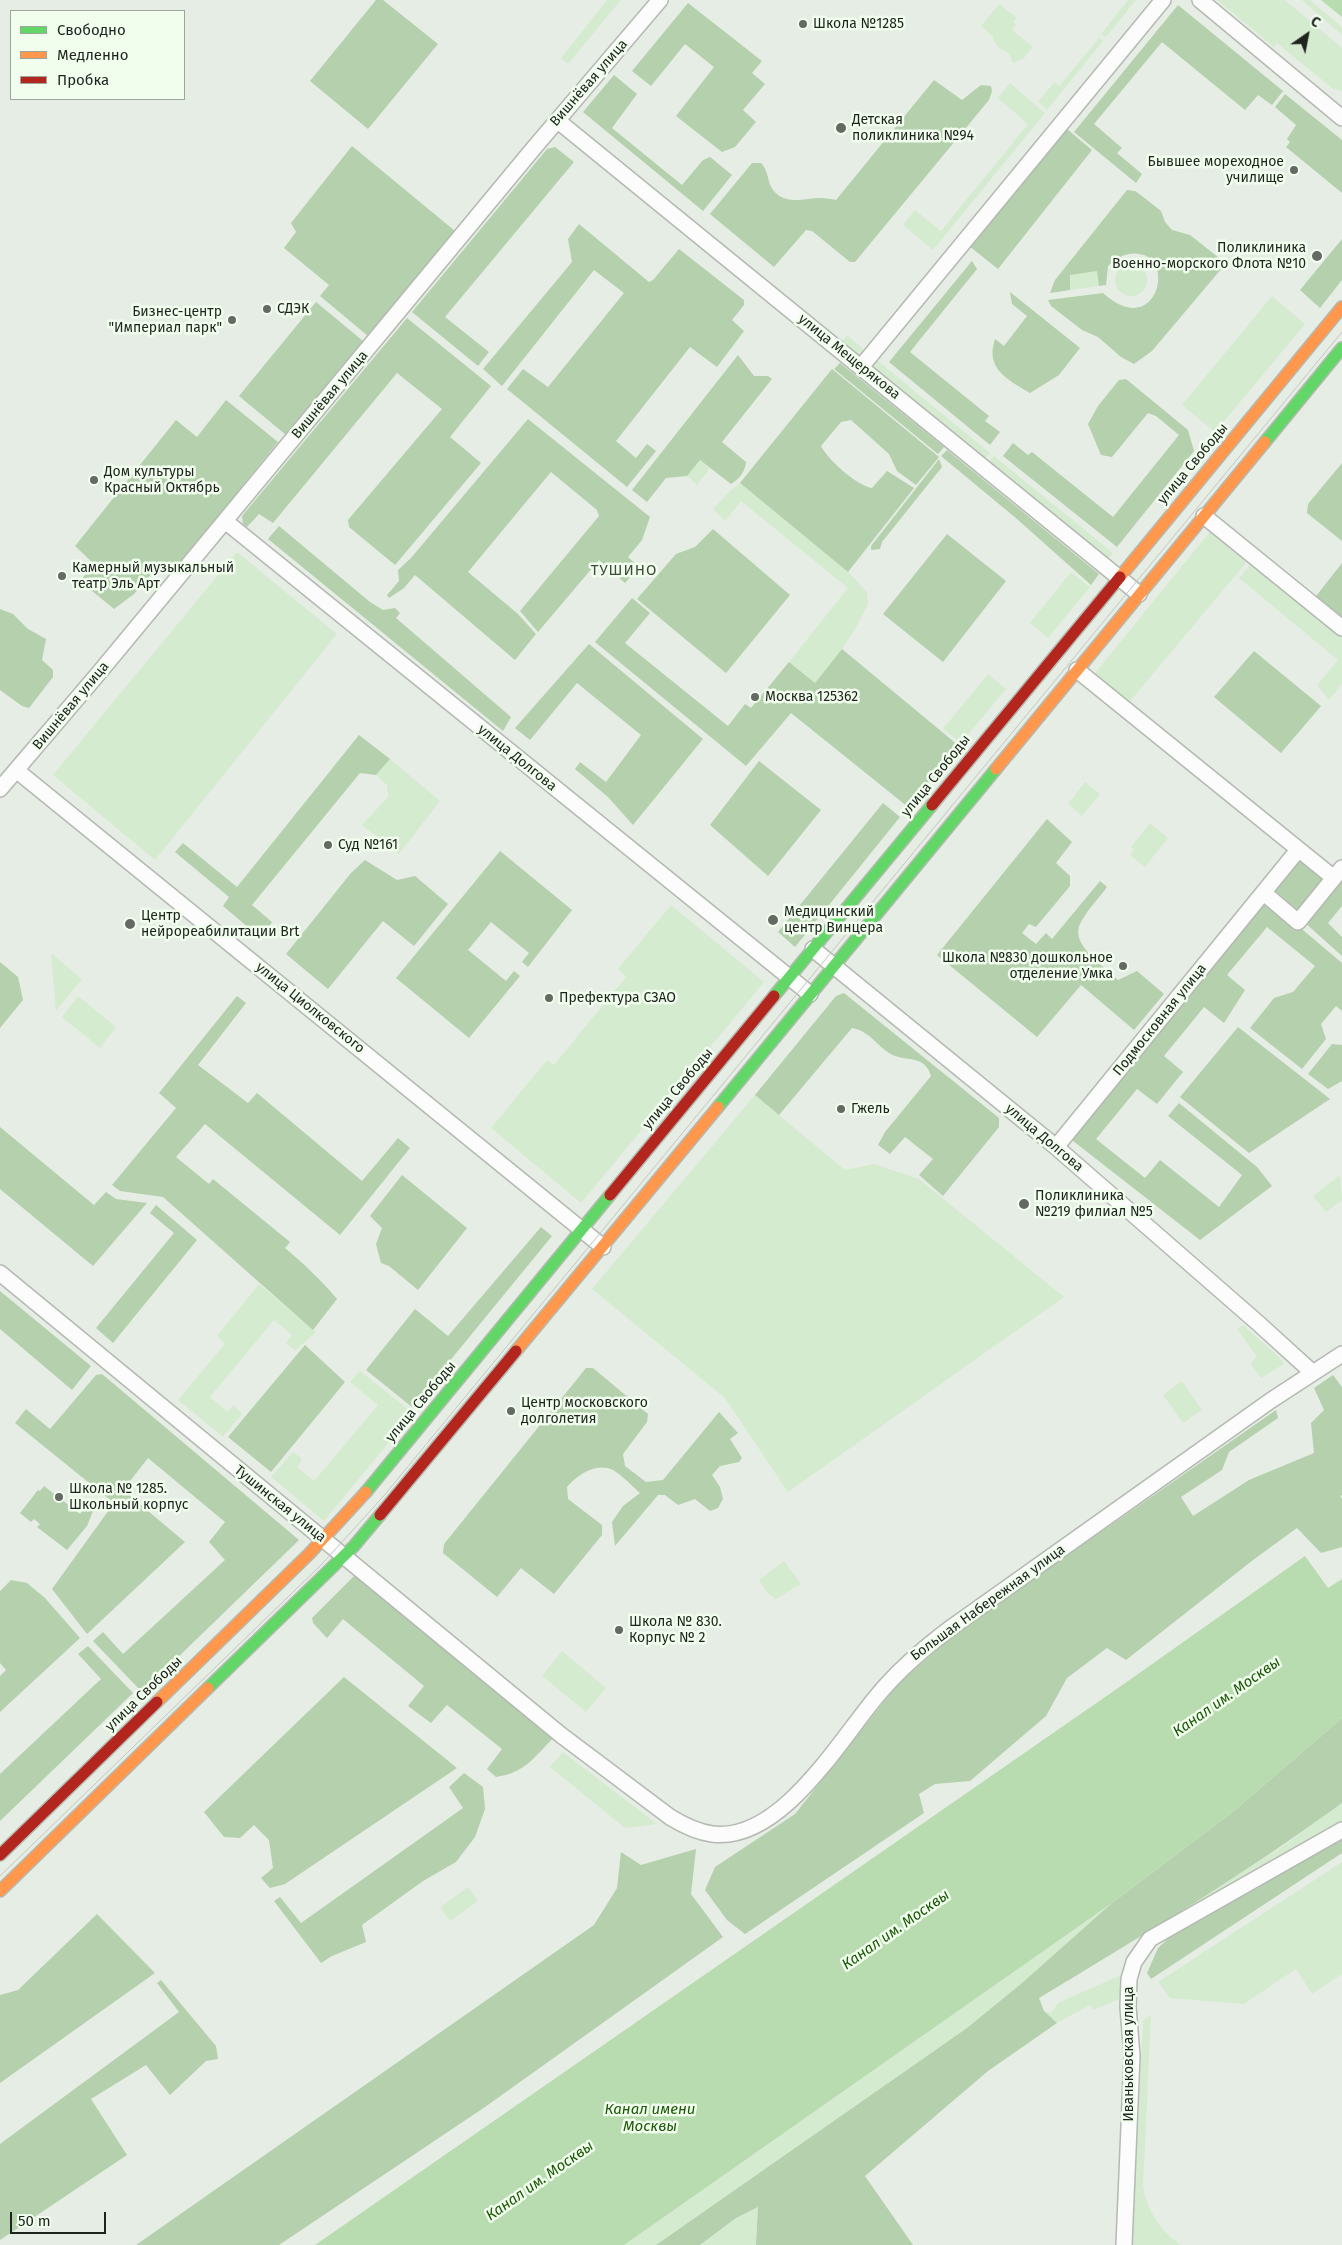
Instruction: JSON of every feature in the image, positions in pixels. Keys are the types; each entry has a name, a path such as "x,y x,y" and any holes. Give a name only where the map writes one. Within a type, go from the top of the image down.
{"main road":[{"name":"улица Свободы","path":"0,1855 324,1540 350,1511 1342,307"},
{"path":"0,1891 344,1556 603,1247 1342,348"}],"street":[{"name":"Вишнёвая улица","path":"1,787 98,674 660,0"},
{"path":"861,367 1163,0"},
{"path":"1200,0 1342,118"},
{"name":"улица Мещерякова","path":"558,121 1139,594"},
{"path":"1204,516 1342,628"},
{"name":"улица Долгова","path":"225,521 810,994"},
{"path":"1077,670 1298,850 1338,873 1298,922 1264,893"},
{"name":"улица Циолковского","path":"16,770 603,1247"},
{"name":"Подмосковная улица","path":"1056,1147 1298,850"},
{"name":"улица Долгова","path":"813,949 1056,1147 1313,1373"},
{"name":"Тушинская улица","path":"0,1273 561,1735"},
{"name":"Большая Набережная улица","path":"561,1735 614,1777 670,1817 689,1828 713,1835 746,1830 766,1820 804,1789 877,1696 905,1664 918,1653 1085,1532 1342,1354"},
{"name":"Иваньковская улица","path":"1124,2245 1132,2056 1128,2007 1129,1979 1134,1962 1141,1950 1154,1936 1342,1830"}],"shaded area":[{"path":"376,0 383,0 438,44 368,129 310,81"},
{"path":"607,0 621,0 568,64 561,58"},
{"path":"1128,0 1136,0 1106,37 1101,34"},
{"path":"1217,0 1285,0 1342,48 1342,91 1333,89 1277,43 1274,47"},
{"path":"1302,0 1310,0 1342,27 1342,35"},
{"path":"688,3 762,61 752,73 765,84 743,110 756,122 735,147 722,152 676,116 714,67 685,44 651,86 632,71"},
{"path":"999,4 1017,18 1013,22 1016,25 1012,30 1033,47 1024,58 1013,63 1009,53 998,47 993,37 981,26"},
{"path":"1178,5 1283,91 1272,105 1258,95 1245,110 1162,42 1094,124 1122,148 1117,153 1142,174 1136,183 1074,132"},
{"path":"1099,38 1103,41 1047,110 1038,102 1054,82 1059,86"},
{"path":"614,75 637,94 612,128 682,185 703,160 710,157 732,175 703,211 583,112"},
{"path":"934,80 962,100 981,85 991,86 992,91 989,100 855,262 850,262 812,231 806,230 774,267 710,214 752,163 761,163 773,190 784,198 789,200 827,198 836,200"},
{"path":"1010,83 1045,113 933,250 903,225 915,210 941,231 1028,124 998,98"},
{"path":"1285,94 1342,140 1342,193 1286,147 1290,142 1287,139 1296,125 1275,107"},
{"path":"1061,124 1092,150 998,269 964,242"},
{"path":"352,146 455,231 368,336 320,296 329,285 284,248 296,232 291,223"},
{"path":"555,147 574,162 445,317 489,352 478,366 412,312 547,149"},
{"path":"1127,190 1135,191 1161,211 1165,222 1172,230 1190,235 1223,261 1222,268 1152,351 1134,364 1121,357 1098,337 1082,330 1051,306 1048,300 1103,293 1121,305 1136,308 1148,303 1155,293 1158,281 1157,269 1151,259 1139,254 1122,256 1108,266 1106,285 1099,286 1097,271 1070,275 1070,290 1050,293 1055,280"},
{"path":"579,224 649,282 653,280 679,249 744,300 744,305 732,320 744,331 717,367 690,347 616,441 636,458 647,444 656,451 627,487 507,389 523,369 548,387 624,293 594,270 502,386 483,369 572,262 568,239"},
{"path":"1342,239 1342,280 1320,308 1300,290"},
{"path":"972,261 977,269 910,352 989,416 985,421 1000,432 990,445 889,362"},
{"path":"1131,264 1137,265 1142,269 1146,274 1146,286 1142,291 1137,295 1131,296 1125,295 1120,291 1116,286 1115,280 1116,274 1120,269 1125,265"},
{"path":"1097,270 1099,286 1070,290 1070,275"},
{"path":"1010,292 1080,348 1059,375 1030,393 1006,378 996,366 993,358 995,339 1004,346 1027,316 1012,304"},
{"path":"1272,296 1305,324 1215,432 1182,405"},
{"path":"316,302 363,341 286,435 239,396"},
{"path":"407,318 491,386 450,437 481,463 395,565 349,527 348,520 442,409 397,373 273,523 259,514 247,527 243,524 242,516"},
{"path":"847,335 869,354 861,365 839,346"},
{"path":"738,355 754,376 768,376 772,379 722,442 746,462 742,474 731,484 700,460 687,476 666,478 647,502 632,490"},
{"path":"872,356 990,453 982,463 863,367"},
{"path":"840,363 944,447 938,454 834,369"},
{"path":"832,369 939,457 916,485 897,471 889,454 851,420 841,422 821,446 844,472 866,486 872,488 887,471 914,488 848,572 740,483"},
{"path":"1126,379 1188,430 1194,451 1117,547 1003,456 1013,443 1028,455 1032,452 1113,517 1179,435 1156,416 1148,413 1112,457 1101,455 1088,424 1098,406 1119,380"},
{"path":"226,400 278,442 181,562 158,566 134,594 114,609 80,581 94,564 75,546 176,420 197,437"},
{"path":"528,419 650,517 642,540 628,557 639,567 625,583 599,560 538,632 520,611 599,516 597,510 551,472 468,572 518,614 536,634 515,660 415,575 404,588 389,598 387,595 399,581 398,570 411,558"},
{"path":"947,450 1099,574 1091,585 1017,519 941,456"},
{"path":"994,456 1113,553 1105,563 985,466"},
{"path":"939,459 942,467 882,542 880,549 871,550 871,546"},
{"path":"700,460 710,468 697,485 687,476"},
{"path":"1342,463 1342,541 1307,513 1308,504"},
{"path":"740,483 848,572 867,592 868,604 855,629 815,683 789,662 848,588 741,501 725,521 713,509"},
{"path":"279,526 370,602 383,610 395,608 400,613 396,618 511,717 503,731 268,539"},
{"path":"1213,528 1250,558 1126,706 1091,678"},
{"path":"713,529 790,595 726,673 637,599 676,554 695,547"},
{"path":"947,534 1006,581 943,662 883,614"},
{"path":"237,552 337,634 155,860 53,775"},
{"path":"1254,560 1342,632 1342,684 1329,700 1317,685 1338,660 1239,578"},
{"path":"1342,563 1342,623 1313,600"},
{"path":"1071,572 1090,587 1048,638 1030,623"},
{"path":"632,598 650,613 625,643 728,726 745,704 751,708 789,662 815,683 842,649 959,746 908,807 791,713 746,766 595,642"},
{"path":"0,609 13,614 28,629 46,639 42,660 53,670 53,677 29,708 22,706 0,690"},
{"path":"589,644 703,739 633,825 608,797 575,769 580,762 606,782 641,735 577,683 530,740 515,728"},
{"path":"1254,651 1321,706 1281,753 1214,697"},
{"path":"988,674 1006,689 961,743 943,729"},
{"path":"359,735 390,759 376,775 360,773 252,905 272,922 262,939 223,906 229,897 175,852 183,843 237,887"},
{"path":"390,759 440,801 399,854 362,825 388,797 387,785 376,775"},
{"path":"759,761 821,810 768,876 710,825"},
{"path":"1085,782 1100,794 1082,816 1068,804"},
{"path":"883,803 900,817 795,947 778,932"},
{"path":"1047,819 1072,842 1056,863 1070,876 1070,886 1036,927 1029,924 1022,933 1036,944 1046,933 1052,939 1100,881 1107,887 1081,922 1078,930 1079,938 1089,954 1118,980 1137,971 1164,994 1134,1030 1081,985 1037,1037 937,955"},
{"path":"1150,823 1168,838 1145,867 1130,855 1134,850 1131,847"},
{"path":"500,851 572,910 528,967 522,962 529,953 491,922 468,950 506,981 514,971 520,976 469,1038 396,978"},
{"path":"1299,854 1329,879 1297,917 1268,892"},
{"path":"365,860 397,880 415,876 448,904 414,946 383,921 328,989 286,954 351,873"},
{"path":"1342,874 1342,906 1328,923 1342,937 1342,956 1303,921"},
{"path":"1264,897 1342,963 1342,1011 1336,1006 1321,1024 1326,1039 1302,1069 1250,1028 1274,998 1293,992 1315,966 1267,927 1227,975 1245,990 1224,1023 1204,1007 1164,1056 1183,1072 1157,1104 1137,1089 1096,1139 1145,1178 1160,1160 1219,1207 1242,1175 1168,1116 1179,1103 1257,1167 1272,1186 1200,1240 1068,1137"},
{"path":"671,905 764,982 581,1203 491,1128 547,1060 554,1065 626,977 618,969"},
{"path":"51,953 82,979 56,1011"},
{"path":"0,962 18,977 23,1000 0,1028"},
{"path":"844,993 999,1118 999,1127 943,1196 919,1175 933,1159 905,1137 890,1154 878,1145 885,1132 931,1076 925,1065 921,1062 895,1056 869,1036 852,1028 779,1115 755,1095 836,996"},
{"path":"78,996 116,1027 100,1048 62,1017"},
{"path":"237,996 246,1003 198,1065 248,1103 257,1093 362,1181 398,1138 410,1148 340,1235 205,1124 176,1157 209,1184 213,1179 290,1242 285,1248 312,1272 337,1299 313,1330 163,1197 120,1191 112,1185 176,1108 159,1093"},
{"path":"1238,1027 1330,1099 1249,1153 1180,1097"},
{"path":"1332,1044 1342,1045 1342,1081 1328,1089 1308,1074"},
{"path":"755,1095 845,1170 874,1164 919,1179 1064,1297 788,1492 725,1398 592,1289"},
{"path":"0,1127 94,1205 106,1192 116,1199 147,1203 93,1266 0,1189"},
{"path":"402,1175 467,1228 418,1290 389,1266 381,1263 376,1244 382,1228 370,1216"},
{"path":"1340,1175 1342,1200 1326,1212 1313,1196"},
{"path":"156,1205 197,1240 113,1343 96,1328 174,1233 150,1213"},
{"path":"541,1227 552,1236 412,1407 366,1370 415,1309 448,1336"},
{"path":"259,1284 316,1332 295,1351 286,1343 292,1335 274,1320 210,1397 228,1412 234,1405 242,1414 223,1437 178,1400 225,1344 217,1336"},
{"path":"0,1291 91,1366 72,1390 0,1329"},
{"path":"1243,1325 1279,1357 1284,1364 1261,1378 1250,1363 1257,1357 1237,1329"},
{"path":"305,1345 345,1382 271,1472 228,1437"},
{"path":"586,1368 593,1368 648,1414 647,1422 623,1454 625,1466 646,1482 663,1480 719,1412 738,1433 730,1439 742,1458 739,1462 720,1466 712,1475 720,1487 723,1499 718,1508 710,1511 695,1499 678,1505 665,1495 658,1495 615,1546 612,1522 623,1506 640,1493 613,1470 607,1468 594,1469 581,1474 567,1487 568,1499 602,1525 602,1535 554,1594 521,1568 497,1597 443,1553 444,1544"},
{"path":"360,1371 413,1413 324,1521 271,1477 293,1452 302,1459 297,1467 314,1481 378,1405 350,1382"},
{"path":"102,1374 299,1540 142,1692 93,1641 103,1632 123,1654 225,1560 209,1542 225,1522 148,1458 123,1490 185,1542 87,1634 52,1589 114,1503 15,1423 26,1409 50,1429 96,1375"},
{"path":"1333,1375 1342,1387 1342,1495 1340,1496 1342,1499 1342,1547 1321,1553 1297,1528 1253,1560 1126,1660 1107,1648 1067,1678 1046,1716 970,1781 935,1784 919,1794 924,1813 745,1934 727,1920 705,1890 715,1867 795,1814 898,1684 956,1633 1276,1410 1278,1418 1229,1452 1222,1470 1181,1497 1193,1516 1249,1480 1314,1453 1311,1423 1324,1410 1314,1388"},
{"path":"1182,1381 1202,1410 1183,1423 1163,1395"},
{"path":"44,1486 80,1514 91,1500 95,1506 87,1526 67,1550 37,1527 40,1524 34,1519 31,1522 20,1513 38,1490 40,1491"},
{"path":"784,1561 801,1584 776,1599 768,1594 759,1580"},
{"path":"355,1575 553,1738 528,1764 514,1772 496,1777 487,1769 502,1749 447,1705 431,1723 408,1706 424,1686 343,1619 327,1638 313,1623 312,1618"},
{"path":"11,1580 27,1583 45,1598 80,1638 0,1712 0,1676 6,1670 0,1663 0,1591"},
{"path":"88,1646 133,1693 0,1821 0,1774 101,1679 78,1654"},
{"path":"562,1651 606,1688 586,1712 542,1676"},
{"path":"344,1677 457,1768 285,1884 270,1888 261,1878 273,1868 269,1840 254,1825 240,1838 224,1837 204,1812"},
{"path":"1342,1718 1342,1803 1231,1880 1039,1998 1044,2011 1057,2023 988,2071 865,2176 913,2245 756,2245 758,2207 736,2218 700,2245 656,2245 967,2028 1022,1983 1112,1903 1234,1811"},
{"path":"563,1752 657,1824 625,1828 550,1767"},
{"path":"464,1773 483,1787 485,1809 475,1837 456,1862 423,1881 362,1925 366,1942 332,1956 321,1963 274,1901 280,1897 301,1923 463,1808 449,1787"},
{"path":"1342,1803 1342,1823 1137,1939 1286,1844"},
{"path":"1342,1837 1342,1853 1151,1979 1147,1973 1158,1948 1172,1935"},
{"path":"696,1849 691,1894 723,1937 485,2107 279,2245 136,2245 594,1925 617,1888 621,1852 641,1865"},
{"path":"1342,1862 1342,1974 1312,1994 1296,1969 1244,2004 1170,1998 1158,1982"},
{"path":"468,1887 478,1901 450,1921 440,1907"},
{"path":"1112,1903 1022,1983 967,2028 656,2245 624,2245"},
{"path":"97,1914 155,1973 0,2083 0,1995 18,1990"},
{"path":"1125,1973 1119,1999 1094,2010 1090,2005 1057,2023 1044,2011 1051,2013 1058,2003"},
{"path":"161,1980 216,2046 218,2059 206,2061 170,2095 146,2065 91,2099 127,2155 0,2240 0,2144 179,2012 157,1983"},
{"path":"1151,2015 1143,2186 1151,2212 1161,2227 1181,2245 1132,2245 1143,2021"},
{"path":"758,2207 756,2245 700,2245 736,2218"}],"water":[{"path":"1321,0 1342,0 1342,17"},
{"name":"Канал имени Москвы","path":"1305,1556 1328,1588 1342,1579 1342,1718 1234,1811 1112,1903 624,2245 315,2245 1131,1679"}],"tram line":[{"path":"0,1876 321,1565 382,1498 1342,332"}],"traffic: fast":[{"path":"1265,442 1342,348"},
{"path":"718,1107 996,769"},
{"path":"774,996 932,805"},
{"path":"366,1492 610,1195"},
{"path":"208,1688 354,1546 380,1515"}],"traffic: slow":[{"path":"1120,577 1342,307"},
{"path":"996,769 1265,442"},
{"path":"516,1351 718,1107"},
{"path":"157,1702 309,1554 366,1492"},
{"path":"0,1891 208,1688"}],"traffic: jam":[{"path":"932,805 1120,577"},
{"path":"610,1195 774,996"},
{"path":"380,1515 516,1351"},
{"path":"0,1855 157,1702"}],"place":[{"name":"Школа №1285","path":"803,24"},
{"name":"Детская поликлиника №94","path":"841,128"},
{"name":"Бывшее мореходное училище","path":"1294,170"},
{"name":"Поликлиника Военно-морского Флота №10","path":"1317,256"},
{"name":"СДЭК","path":"267,309"},
{"name":"Бизнес-центр \"Империал парк\"","path":"232,320"},
{"name":"Дом культуры Красный Октябрь","path":"94,480"},
{"name":"Камерный музыкальный театр Эль Арт","path":"62,576"},
{"name":"Москва 125362","path":"755,697"},
{"name":"Суд №161","path":"328,845"},
{"name":"Медицинский центр Винцера","path":"773,920"},
{"name":"Центр нейрореабилитации Brt","path":"130,924"},
{"name":"Школа №830 дошкольное отделение Умка","path":"1123,966"},
{"name":"Префектура СЗАО","path":"549,998"},
{"name":"Гжель","path":"841,1109"},
{"name":"Поликлиника №219 филиал №5","path":"1024,1204"},
{"name":"Центр московского долголетия","path":"511,1411"},
{"name":"Школа № 1285. Школьный корпус","path":"59,1497"},
{"name":"Школа № 830. Корпус № 2","path":"619,1630"}],"district":[{"name":"ТУШИНО","path":"624,571"}],"water label":[{"name":"Канал им. Москвы","path":"1227,1697"},
{"name":"Канал им. Москвы","path":"896,1930"},
{"name":"Канал им. Москвы","path":"540,2181"}]}
